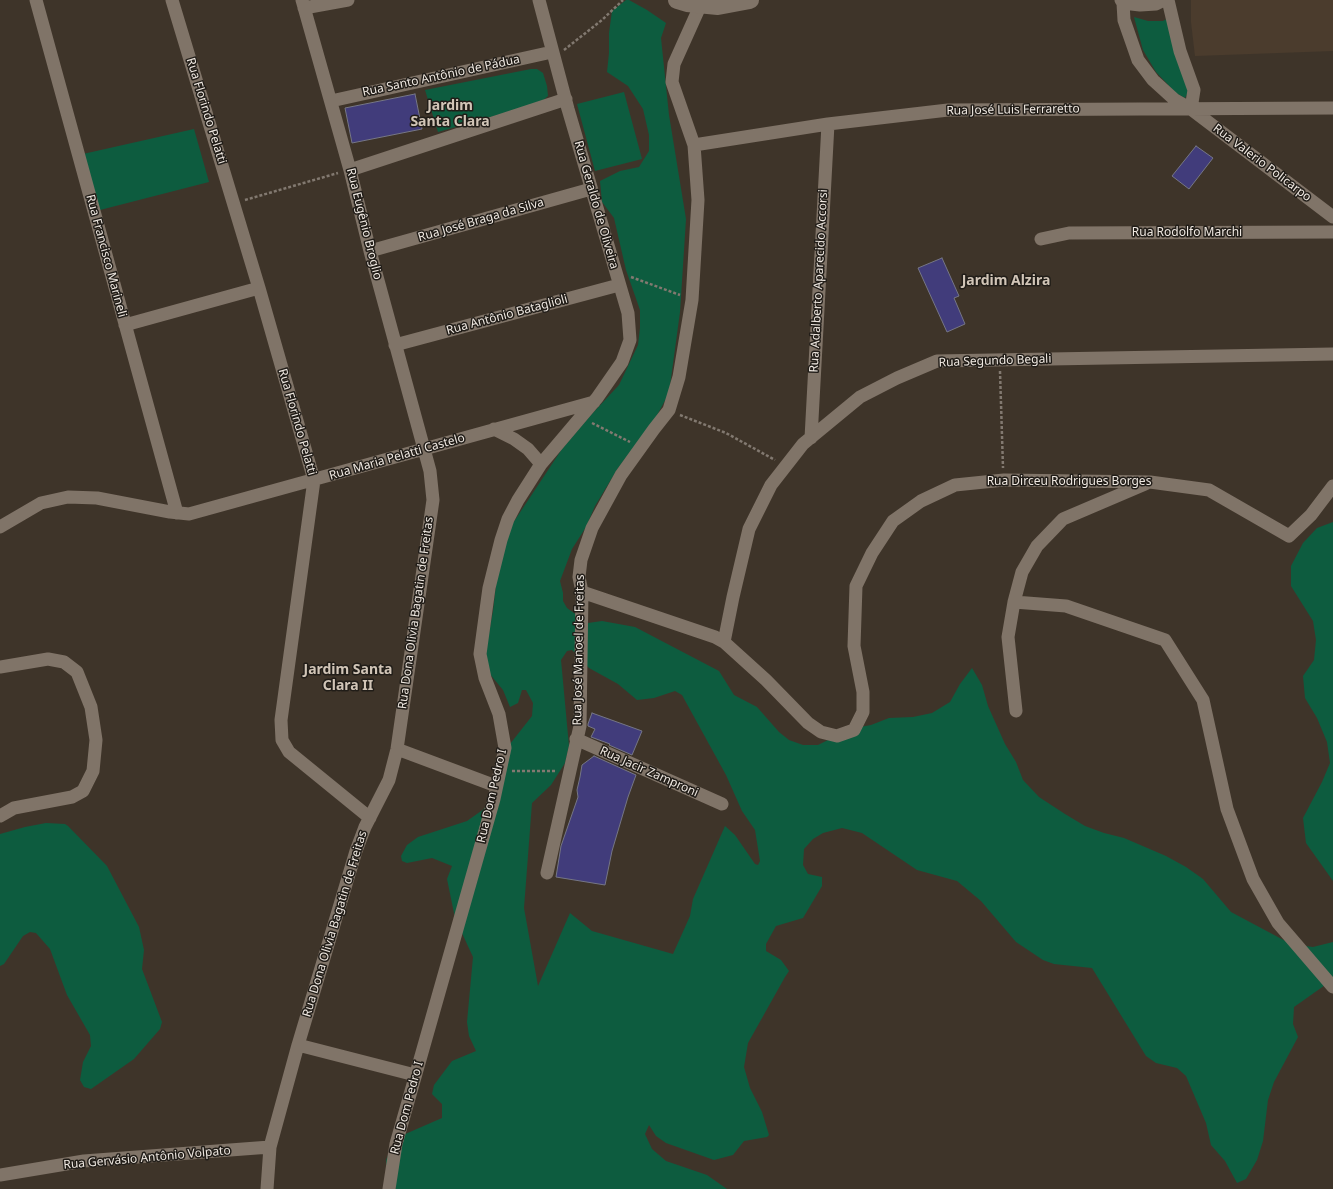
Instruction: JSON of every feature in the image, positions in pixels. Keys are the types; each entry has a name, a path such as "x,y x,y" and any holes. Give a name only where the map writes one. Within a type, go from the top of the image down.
{"street":[{"name":"Rua Francisco Marineli","path":"36,0 177,513"},
{"name":"Rua Florindo Pelatti","path":"172,0 234,203 314,480 281,720 282,740 289,752 370,818"},
{"path":"303,4 348,0"},
{"name":"Rua Geraldo de Oliveira","path":"539,0 591,189 628,313 630,340 622,362 594,402"},
{"path":"677,0 687,4 718,6 750,0"},
{"path":"1122,1 1140,5 1156,4 1164,0"},
{"path":"1168,0 1180,51 1194,90 1191,109"},
{"name":"Rua Valerio Policarpo","path":"1122,1 1124,20 1138,60 1153,80 1175,100 1191,109 1333,217"},
{"name":"Rua Eugênio Broglio","path":"303,4 331,100 395,345 424,449"},
{"name":"Rua José Manoel de Freitas","path":"546,873 580,726 582,592 579,577 582,560 592,528 621,475 654,428 669,410 679,377 692,300 698,200 694,145 672,82 674,64 701,4"},
{"name":"Rua Santo Antônio de Pádua","path":"331,100 553,55"},
{"path":"350,170 566,99"},
{"name":"Rua José Luis Ferraretto","path":"694,145 828,124 948,110 1333,108"},
{"name":"Rua Adalberto Aparecido Accorsi","path":"811,438 828,124"},
{"name":"Rua José Braga da Silva","path":"370,251 591,189"},
{"name":"Rua Rodolfo Marchi","path":"1041,239 1069,233 1333,232"},
{"name":"Rua Antônio Bataglioli","path":"395,345 619,285"},
{"path":"125,324 259,288"},
{"name":"Rua Segundo Begali","path":"724,642 749,529 771,485 803,444 860,397 897,378 937,361 1333,354"},
{"name":"Rua Dom Pedro I","path":"389,1189 396,1144 496,786 505,748 499,714 485,678 480,654 494,564 508,519 518,500 541,464 594,402"},
{"name":"Rua Maria Pelatti Castelo","path":"0,527 40,503 68,497 97,498 189,514 594,402"},
{"path":"494,429 514,439 528,449 541,464"},
{"name":"Rua Dona Olivia Bagatin de Freitas","path":"268,1189 270,1147 298,1045 356,851 370,818 389,780 397,749 432,500 430,471 424,449"},
{"name":"Rua Dirceu Rodrigues Borges","path":"724,642 766,680 808,723 821,732 837,736 854,730 863,712 863,692 854,646 856,586 872,553 893,521 921,501 955,485 1004,480 1150,482 1209,490 1289,536 1311,515 1333,486"},
{"path":"1016,711 1008,638 1014,602 1022,572 1037,546 1063,519 1150,482"},
{"path":"582,592 715,637 724,642"},
{"path":"1014,602 1066,606 1166,640 1203,700 1227,809 1253,879 1278,923 1333,987"},
{"path":"0,668 48,659 64,662 77,672 91,707 96,740 93,771 82,791 72,797 14,808 0,816"},
{"name":"Rua Jacir Zamproni","path":"576,739 722,804"},
{"path":"397,749 496,786"},
{"path":"298,1045 415,1075"},
{"name":"Rua Gervásio Antônio Volpato","path":"0,1175 84,1161 270,1147"}],"path":[{"path":"553,55 602,20 623,0"},
{"path":"234,203 350,170"},
{"path":"615,271 692,300"},
{"path":"1000,360 1004,480"},
{"path":"669,410 726,433 786,466"},
{"path":"581,417 641,447"},
{"path":"513,771 552,771"}],"shaded area":[{"path":"1191,0 1333,0 1333,51 1195,56 1191,22"}],"green space":[{"path":"626,0 629,0 666,23 661,38 669,115 686,219 680,312 669,393 655,419 618,468 595,506 586,527 572,549 560,581 563,601 567,608 588,623 602,621 635,627 719,671 734,695 757,707 779,732 789,740 803,745 818,745 850,729 871,725 889,718 913,717 932,713 950,702 960,684 972,668 982,685 988,706 1005,744 1016,762 1023,780 1039,797 1085,826 1124,838 1166,856 1186,867 1203,879 1231,912 1291,944 1313,947 1333,942 1333,983 1328,983 1294,1007 1293,1024 1298,1037 1274,1082 1268,1100 1263,1141 1257,1160 1246,1179 1237,1183 1225,1161 1211,1145 1206,1123 1186,1076 1177,1068 1156,1063 1146,1056 1092,968 1054,964 1043,960 1016,942 981,901 957,881 917,870 862,833 842,828 823,833 813,839 804,849 803,865 808,874 822,877 822,886 803,918 776,926 766,944 766,951 781,960 789,971 748,1043 744,1067 750,1088 762,1112 769,1135 767,1137 744,1141 733,1155 714,1160 666,1143 656,1136 649,1125 645,1134 652,1149 666,1161 707,1175 727,1189 388,1189 386,1160 393,1144 403,1135 442,1118 442,1104 432,1094 434,1085 452,1061 476,1051 469,1036 467,1022 473,957 455,918 447,879 452,866 432,858 407,863 402,861 401,856 407,845 418,837 467,821 484,809 498,785 510,744 532,716 533,703 526,690 522,690 518,703 510,707 503,690 489,673 485,655 493,611 497,576 504,545 513,523 562,449 619,385 638,345 640,310 626,270 614,218 602,202 600,181 620,171 639,167 649,151 649,135 643,109 628,86 607,72 612,11","holes":["572,650 589,668 618,684 637,700 654,698 675,691 682,695 726,775 742,811 755,830 760,861 758,865 755,864 735,835 725,826 693,899 690,916 673,954 592,931 570,913 538,986 524,908 532,803 551,785 565,763 569,746 561,660 567,651"]},
{"path":"1134,17 1148,21 1163,21 1170,17 1190,89 1185,98 1176,93 1156,72 1143,50"},
{"path":"537,69 543,73 547,86 548,96 540,103 438,132 425,90"},
{"path":"624,92 642,159 595,171 577,104"},
{"path":"194,129 209,182 100,210 83,154"},
{"path":"1333,522 1333,881 1306,843 1303,818 1330,763 1327,742 1317,718 1305,698 1303,676 1314,660 1316,640 1313,621 1291,586 1291,566 1303,543 1317,528"},
{"path":"46,823 65,824 68,826 107,866 139,927 144,950 142,969 162,1022 160,1029 134,1059 91,1089 84,1087 80,1080 83,1062 91,1046 90,1035 67,995 50,949 36,933 30,932 23,936 4,964 0,966 0,834"}],"building":[{"path":"415,94 422,129 352,143 345,108"},
{"path":"1196,146 1213,158 1189,189 1172,176"},
{"path":"942,258 959,296 954,298 965,324 947,332 918,268"},
{"path":"592,713 642,731 632,755 609,745 610,744 591,737 595,729 588,726"},
{"path":"594,756 636,775 612,851 605,885 556,877 561,846 578,797 577,790 582,765"}],"district":[{"name":"Jardim Santa Clara","path":"450,114"},
{"name":"Jardim Alzira","path":"1006,281"},
{"name":"Jardim Santa Clara II","path":"348,678"}]}
